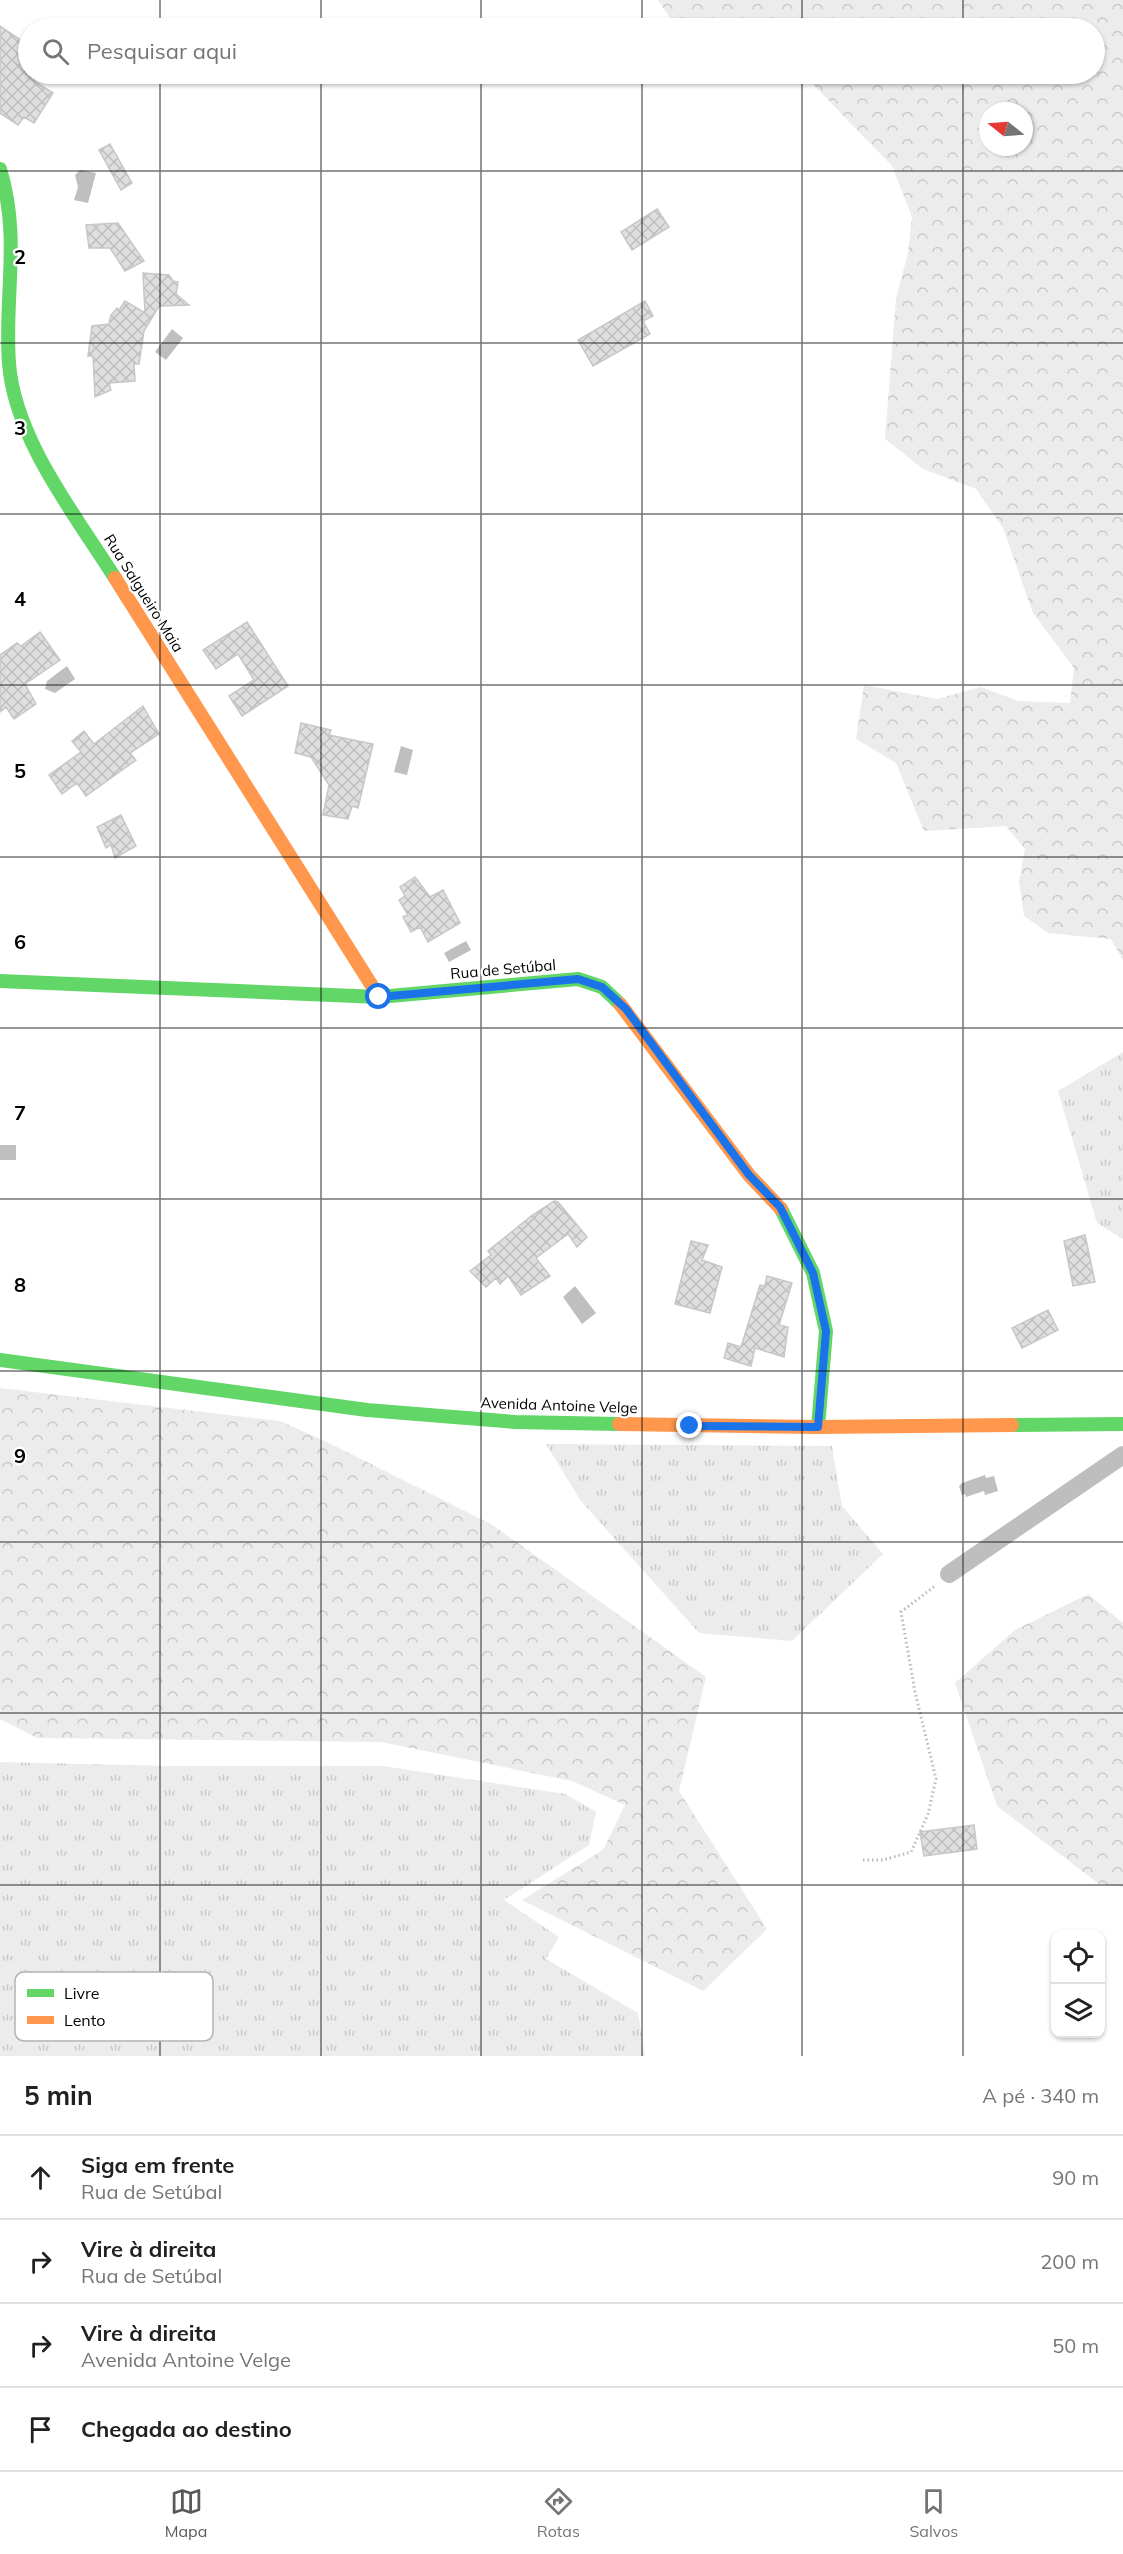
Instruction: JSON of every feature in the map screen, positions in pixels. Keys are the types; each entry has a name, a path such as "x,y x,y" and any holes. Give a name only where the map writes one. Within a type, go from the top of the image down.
{"street":[{"name":"Rua Salgueiro Maia","path":"0,169 6,184 14,226 9,364 20,414 29,437 42,463 379,997"},
{"name":"Rua de Setúbal","path":"0,981 379,997 578,979 602,987 614,995 749,1175 780,1207 813,1273 826,1331 818,1427"},
{"name":"Avenida Antoine Velge","path":"0,1360 367,1410 503,1421 690,1426 1122,1426"},
{"path":"949,1574 1123,1455"}],"path":[{"path":"862,1860 883,1860 911,1852 928,1814 936,1779 915,1692 901,1612 949,1574"}],"green space":[{"path":"658,0 1123,0 1123,960 1111,939 1048,933 1024,916 1019,881 1025,849 1006,826 924,831 896,763 856,739 864,685 937,699 981,687 1018,701 1070,703 1074,668 1033,613 1003,528 976,489 923,469 885,439 896,298 908,253 912,217 892,166 813,84 1105,84 1105,18 670,18"},
{"path":"1123,1052 1123,1239 1097,1223 1058,1091"},
{"path":"0,1388 280,1421 491,1524 706,1677 679,1791 767,1929 703,1991 522,1900 603,1850 625,1805 572,1781 381,1742 37,1738 0,1719"},
{"path":"546,1444 832,1446 842,1506 883,1554 792,1641 699,1633 581,1501"},
{"path":"1088,1594 1123,1623 1123,1887 1099,1884 997,1806 955,1683 1015,1630"},
{"path":"0,1762 167,1766 383,1766 565,1794 596,1812 589,1845 504,1900 559,1937 546,1959 638,2013 645,2056 0,2056"}],"shaded area":[{"path":"80,170 96,173 88,203 74,200 78,187 75,175"},
{"path":"172,329 183,338 166,360 155,352"},
{"path":"67,666 75,679 55,693 45,689 47,681"},
{"path":"401,746 413,750 407,775 394,772"},
{"path":"466,941 471,950 449,962 444,953"},
{"path":"0,1145 16,1145 16,1160 0,1160"},
{"path":"575,1286 596,1313 582,1324 563,1297"},
{"path":"985,1475 986,1478 994,1476 998,1491 985,1495 984,1491 966,1497 965,1494 962,1495 959,1486 962,1483"}],"building":[{"path":"0,26 18,38 18,84 39,84 53,93 34,123 24,117 18,125 0,113"},
{"path":"110,144 132,183 121,190 99,150"},
{"path":"657,209 669,227 632,250 621,232"},
{"path":"118,223 144,261 125,271 110,248 89,248 86,225"},
{"path":"143,273 169,275 173,281 178,282 176,294 189,305 159,306 144,331 139,364 134,364 135,381 109,383 111,390 95,397 93,356 88,356 92,326 109,324 111,315 117,308 119,310 125,301 145,313"},
{"path":"645,301 653,316 643,321 650,334 593,366 578,340"},
{"path":"247,622 288,686 242,716 229,696 254,680 238,654 216,669 203,650"},
{"path":"40,632 60,660 25,684 36,704 14,719 6,707 0,712 0,655 17,643 21,646"},
{"path":"143,706 159,734 130,753 136,760 86,796 77,783 62,794 49,775 81,752 72,741 84,731 94,744"},
{"path":"301,723 331,730 329,735 373,744 358,808 352,806 348,819 323,815 329,785 311,757 295,753"},
{"path":"121,815 136,846 115,858 111,845 106,848 97,827"},
{"path":"415,877 430,897 443,890 460,923 428,942 420,927 411,932 403,917 408,915 399,900 405,896 400,887"},
{"path":"554,1201 558,1202 587,1237 577,1247 568,1234 536,1258 550,1276 521,1295 508,1276 500,1284 496,1278 486,1287 470,1271 491,1255 488,1251 531,1216"},
{"path":"1085,1235 1095,1282 1073,1286 1064,1241"},
{"path":"691,1241 708,1245 702,1260 722,1267 710,1313 675,1304"},
{"path":"767,1276 792,1283 779,1325 788,1327 784,1357 755,1348 751,1366 724,1358 728,1343 741,1347 760,1285 765,1286"},
{"path":"1048,1310 1058,1330 1022,1348 1012,1328"},
{"path":"974,1825 977,1849 924,1856 920,1832"}],"traffic: fast":[{"path":"0,169 10,219 8,338 13,391 34,448 66,503 115,578"},
{"path":"0,981 379,997 578,979 602,987 620,1004"},
{"path":"781,1209 813,1273 826,1331 818,1427"},
{"path":"0,1360 367,1410 515,1422 619,1424"},
{"path":"1012,1425 1123,1424"}],"traffic: slow":[{"path":"115,578 379,997"},
{"path":"620,1004 749,1175 781,1209"},
{"path":"619,1424 818,1427 1012,1425"}],"route":[{"path":"379,997 578,979 590,981 602,987 614,995 626,1009 749,1175 780,1207 813,1273 826,1331 818,1427 690,1426"}]}
